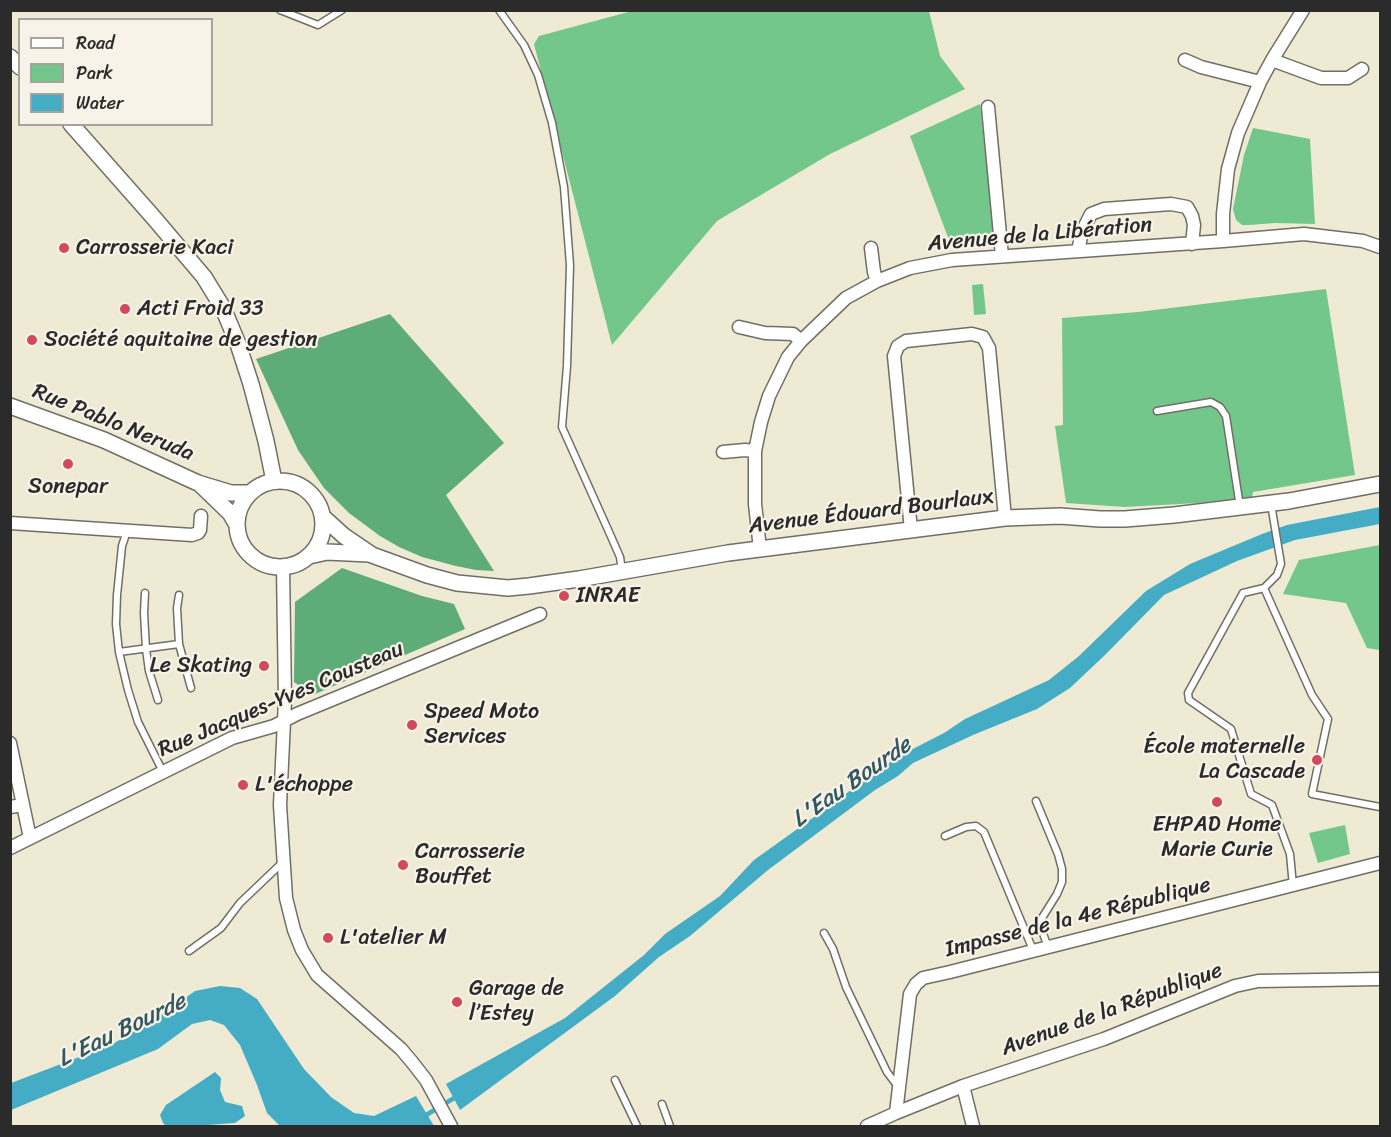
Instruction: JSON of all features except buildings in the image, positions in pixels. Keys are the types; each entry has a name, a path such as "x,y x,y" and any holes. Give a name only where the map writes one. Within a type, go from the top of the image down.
{"street":[{"path":"1223,242 1223,214 1228,169 1238,133 1260,82 1303,10"},
{"path":"1185,60 1201,67 1260,82"},
{"path":"1272,60 1321,78 1348,78 1362,69"},
{"path":"988,107 1002,256"},
{"path":"73,126 204,277 223,308 238,344 250,384 266,441 274,481"},
{"path":"1078,251 1082,232 1091,214 1104,209 1172,204 1187,207 1192,216 1194,225 1192,243"},
{"name":"Avenue de la Libération","path":"760,549 755,504 754,451 769,396 788,357 801,341 846,298 877,280 910,268 952,260 1223,242 1304,234 1363,241 1380,247"},
{"path":"871,248 877,280"},
{"path":"739,327 765,333 793,334 801,341"},
{"path":"911,530 894,356 897,346 906,341 972,334 983,337 989,348 1005,519"},
{"name":"Rue Pablo Neruda","path":"10,405 104,441 198,483 231,493 250,493"},
{"path":"723,452 754,451"},
{"path":"274,481 287,481 310,492 319,503 323,517 323,531 318,545 309,556 297,564 283,567 260,562 250,555 243,546 237,525 238,513 250,493 261,485 274,481"},
{"name":"Rue Pablo Neruda","path":"198,483 230,513 237,525"},
{"name":"Avenue Édouard Bourlaux","path":"323,517 344,536 372,555 457,583 508,588 622,572 728,553 911,530 1005,519 1060,516 1125,519 1174,515 1271,503 1380,484"},
{"path":"10,523 192,535 200,530 201,516"},
{"name":"Avenue Édouard Bourlaux","path":"309,556 327,552 372,555"},
{"path":"283,567 285,720 280,805 286,898 294,930 317,975 400,1049 426,1080 451,1126"},
{"name":"Rue Jacques-Yves Cousteau","path":"10,848 232,738 273,726 540,614"},
{"path":"10,743 17,806 30,838"},
{"name":"Impasse de la 4e République","path":"896,1113 910,994 923,978 1380,864"},
{"name":"Avenue de la République","path":"869,1126 963,1086 1104,1039 1235,986 1258,981 1380,979"},
{"path":"963,1086 973,1126"}],"lane":[{"path":"280,10 318,25 342,10"},
{"path":"499,10 524,45 538,75 552,123 564,187 570,265 567,366 562,427 620,557 622,572"},
{"path":"1157,411 1210,402 1220,407 1226,416 1240,507"},
{"path":"1271,503 1281,564 1277,575 1264,588 1243,593 1188,693 1189,700 1231,729 1251,794 1272,805 1290,854 1293,886"},
{"path":"127,530 117,595 116,624 119,652 138,722 163,772"},
{"path":"1264,588 1312,695 1328,719 1312,794 1380,807"},
{"path":"146,593 144,612 146,649 149,671 158,700"},
{"path":"179,595 177,608 179,644 191,688"},
{"path":"119,652 179,644"},
{"path":"1036,801 1062,869 1062,882 1042,918 1042,931 1049,947"},
{"path":"945,836 966,826 976,826 984,832 1034,951"},
{"path":"189,951 221,928 240,903 284,861"},
{"path":"824,933 833,949 846,987 871,1041 887,1072 899,1088"},
{"path":"615,1080 638,1126"},
{"path":"662,1104 670,1126"}],"green space":[{"path":"632,11 929,11 940,56 965,89 830,154 717,221 612,345 534,44 539,36"},
{"path":"980,104 995,244 952,248 910,136"},
{"path":"1253,128 1310,139 1315,224 1242,225 1236,220 1233,209 1244,155"},
{"path":"983,284 986,314 974,315 972,285"},
{"path":"1326,289 1355,475 1253,492 1252,497 1198,503 1125,507 1066,503 1055,426 1063,425 1062,318 1138,312"},
{"path":"390,314 504,443 446,495 494,571 476,570 422,557 380,536 349,513 324,488 298,450 256,359"},
{"path":"1380,545 1380,650 1367,648 1346,603 1283,594 1299,560"},
{"path":"342,568 422,596 454,604 465,629 313,695 294,682 295,602"},
{"path":"1345,825 1350,854 1318,863 1309,833"}],"water":[{"path":"1380,507 1380,524 1295,540 1237,561 1164,595 1070,688 1037,709 913,763 768,870 690,936 659,957 615,996 460,1110 446,1084 565,1018 644,955 665,934 720,896 754,860 899,756 944,733 965,719 1049,680 1079,656 1146,591 1190,564 1287,525"},
{"path":"220,986 240,988 257,999 304,1069 331,1097 354,1113 374,1116 416,1096 434,1126 280,1126 267,1113 240,1045 224,1025 210,1020 192,1024 158,1049 11,1110 11,1083 111,1045 160,1016 195,991"},
{"path":"215,1072 221,1078 220,1090 225,1102 242,1106 245,1116 235,1123 166,1126 160,1115 166,1105"}],"waterway":[{"name":"L'Eau Bourde","path":"423,1117 459,1095"}],"place":[{"name":"Carrosserie Kaci","path":"64,248"},
{"name":"Acti Froid 33","path":"125,309"},
{"name":"Société aquitaine de gestion","path":"32,340"},
{"name":"Sonepar","path":"68,464"},
{"name":"INRAE","path":"564,596"},
{"name":"Le Skating","path":"264,666"},
{"name":"Speed Moto Services","path":"412,725"},
{"name":"École maternelle La Cascade","path":"1317,760"},
{"name":"L'échoppe","path":"243,785"},
{"name":"EHPAD Home Marie Curie","path":"1217,802"},
{"name":"Carrosserie Bouffet","path":"403,865"},
{"name":"L'atelier M","path":"328,938"},
{"name":"Garage de l’Estey","path":"457,1002"}]}
